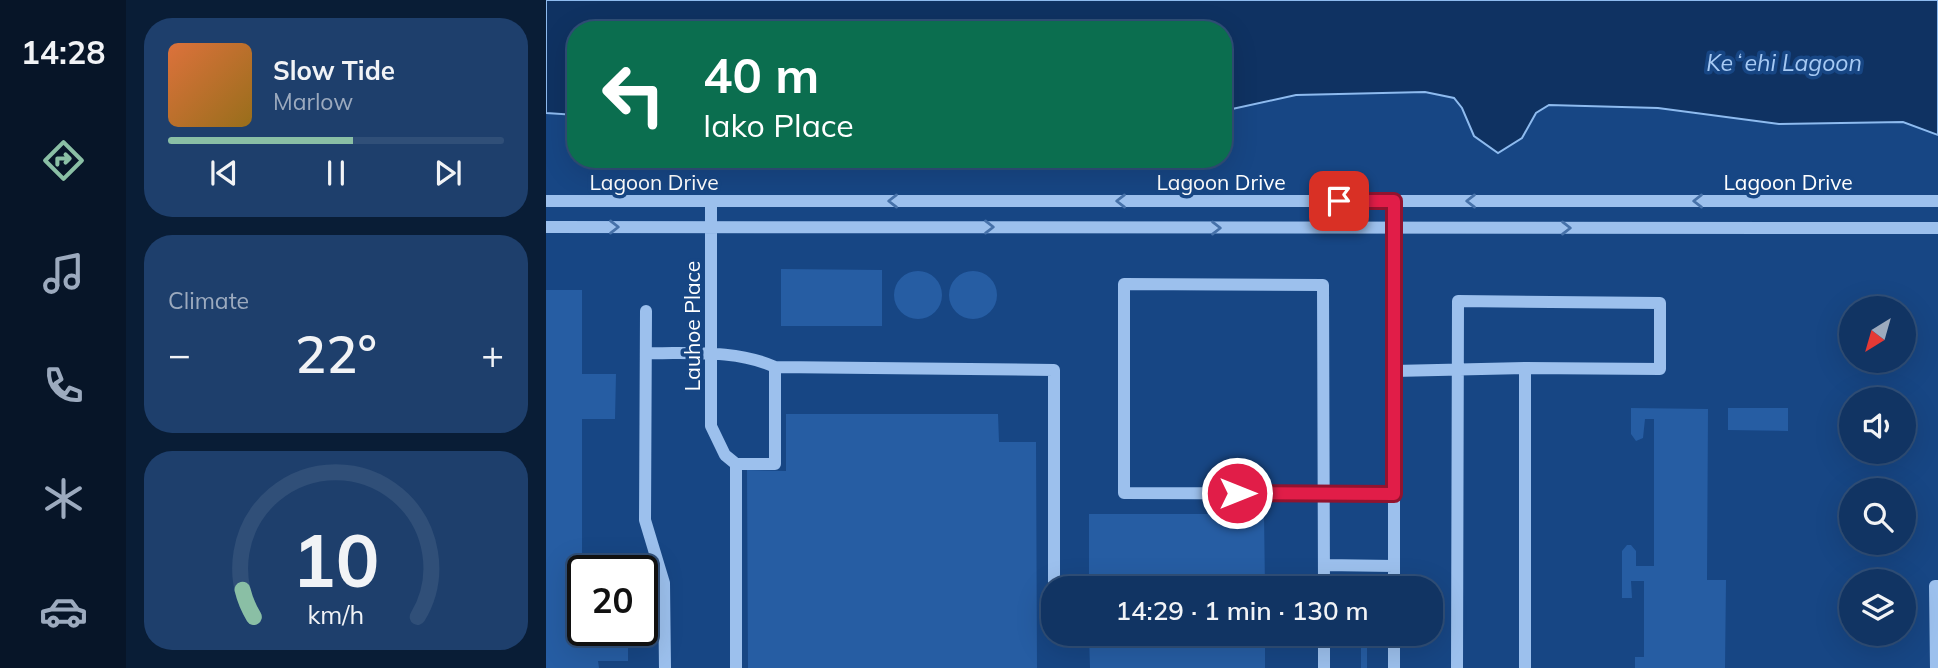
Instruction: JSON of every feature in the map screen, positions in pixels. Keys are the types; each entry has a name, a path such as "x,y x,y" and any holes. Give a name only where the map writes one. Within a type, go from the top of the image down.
{"street":[{"name":"Lagoon Drive","path":"546,201 1938,201"},
{"name":"Lauhoe Place","path":"711,201 710,426 724,455 736,464"},
{"path":"1394,201 1394,576"},
{"path":"546,227 1938,228"},
{"path":"1324,576 1323,494 1324,285 1124,284 1124,493 1323,494 1394,494"},
{"path":"1394,371 1458,371 1525,368 1660,369 1660,303 1458,301 1458,371 1457,668"},
{"path":"646,311 645,520 664,583 665,668"},
{"path":"646,353 755,358 775,367 1055,370 1054,576"},
{"path":"736,668 736,464 775,464 775,367"},
{"path":"1525,368 1525,668"},
{"path":"1324,565 1394,566"},
{"path":"1936,668 1938,586"},
{"path":"1324,646 1324,668"},
{"path":"1394,646 1394,668"}],"water":[{"name":"Keʻehi Lagoon","path":"546,0 1938,0 1938,135 1903,122 1779,124 1658,108 1549,105 1536,113 1522,138 1498,153 1474,136 1462,108 1454,98 1425,92 1296,95 1232,109 1232,21 567,21 567,114 546,113"}],"building":[{"path":"781,269 882,270 882,326 781,326"},
{"path":"918,271 935,278 942,295 935,312 918,319 901,312 894,295 901,278"},
{"path":"973,271 990,278 997,295 990,312 973,319 956,312 949,295 956,278"},
{"path":"546,290 582,290 582,374 616,374 615,419 582,419 582,555 567,555 567,646 628,646 628,661 598,661 599,668 546,668"},
{"path":"1631,408 1708,409 1707,580 1726,580 1725,668 1635,668 1635,657 1644,657 1644,581 1631,581 1632,598 1622,598 1622,551 1627,545 1631,545 1636,551 1636,566 1654,566 1654,419 1645,419 1643,438 1636,441 1631,434"},
{"path":"1728,408 1788,408 1788,431 1728,430"},
{"path":"786,414 998,414 999,442 1036,442 1037,668 748,668 747,470 786,471"},
{"path":"1089,514 1264,514 1265,576 1089,576"},
{"path":"1089,646 1265,646 1265,668 1090,668"},
{"path":"1361,646 1367,646 1367,668 1361,668"}],"route":[{"path":"1237,493 1394,494 1394,201 1339,201"}]}
